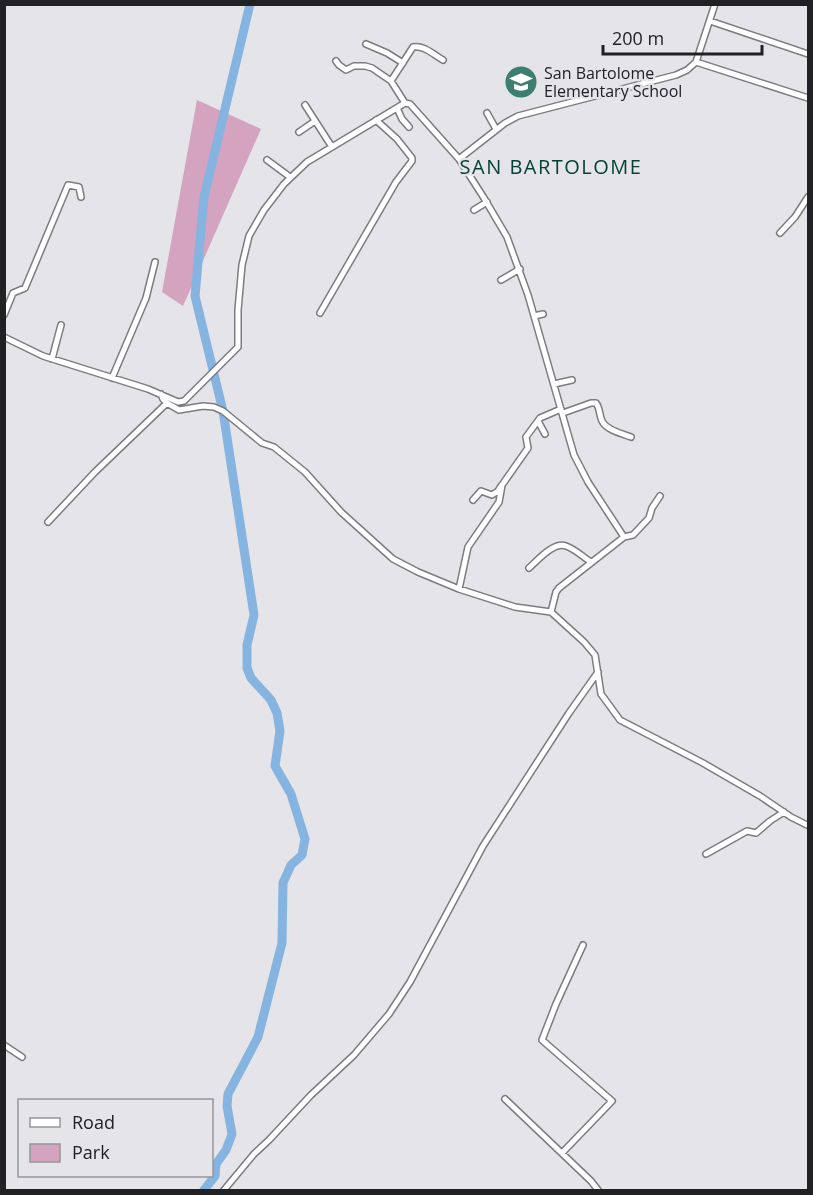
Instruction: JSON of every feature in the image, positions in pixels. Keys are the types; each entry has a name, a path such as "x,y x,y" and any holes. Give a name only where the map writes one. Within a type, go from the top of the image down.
{"street":[{"path":"459,159 496,129 524,114 676,75 687,70 696,62 715,4"},
{"path":"710,21 808,54"},
{"path":"366,44 403,63"},
{"path":"391,81 416,46 423,47 443,60"},
{"path":"336,61 346,70 360,66 372,68 391,81 405,103 413,107 459,159 487,202 507,237 519,269 574,454 588,482 624,537"},
{"path":"696,62 808,98"},
{"path":"4,337 43,356 161,394 178,402 184,401 238,344 241,275 248,240 264,210 290,177 307,162 405,103"},
{"path":"305,105 311,111 332,147"},
{"path":"397,108 409,128"},
{"path":"487,113 496,129"},
{"path":"320,313 396,182 412,161 408,151 376,120"},
{"path":"299,132 315,121"},
{"path":"267,160 290,177"},
{"path":"4,315 13,293 25,288 68,185 79,188 81,197"},
{"path":"780,233 795,217 808,197"},
{"path":"474,210 487,202"},
{"path":"112,378 146,298 155,262"},
{"path":"501,280 519,269"},
{"path":"534,316 543,314"},
{"path":"52,358 61,325"},
{"path":"554,384 572,380"},
{"path":"161,394 167,403 179,410 209,406 223,411 262,443 274,447 304,472 341,512 393,559 459,589 515,607 551,612 595,655 601,694 621,720 703,763 807,825"},
{"path":"48,522 167,403"},
{"path":"473,500 481,491 492,495 498,491 528,448 526,438 541,418 596,403 599,406 602,423 632,437"},
{"path":"538,421 545,434"},
{"path":"459,589 468,547 499,502 502,485"},
{"path":"551,612 559,588 624,537 633,535 649,518 660,496"},
{"path":"529,568 553,548 561,545 591,562"},
{"path":"224,1191 254,1154 311,1095 354,1055 389,1014 410,982 483,846 598,672"},
{"path":"706,854 747,831 756,833 784,812"},
{"path":"562,1154 612,1101 542,1040 555,1004 583,945"},
{"path":"4,1045 22,1057"},
{"path":"505,1099 591,1181 598,1191"}],"green space":[{"path":"197,100 261,129 183,306 162,292"}],"waterway":[{"path":"204,1190 215,1176 216,1164 226,1150 232,1134 227,1106 228,1094 258,1037 282,943 283,883 291,865 302,855 305,839 291,794 275,766 280,731 277,713 271,700 251,678 247,668 247,645 254,615 223,411 195,296 204,197 250,4"}],"place":[{"name":"San Bartolome Elementary School","path":"521,82"}],"district":[{"name":"SAN BARTOLOME","path":"551,167"}]}
